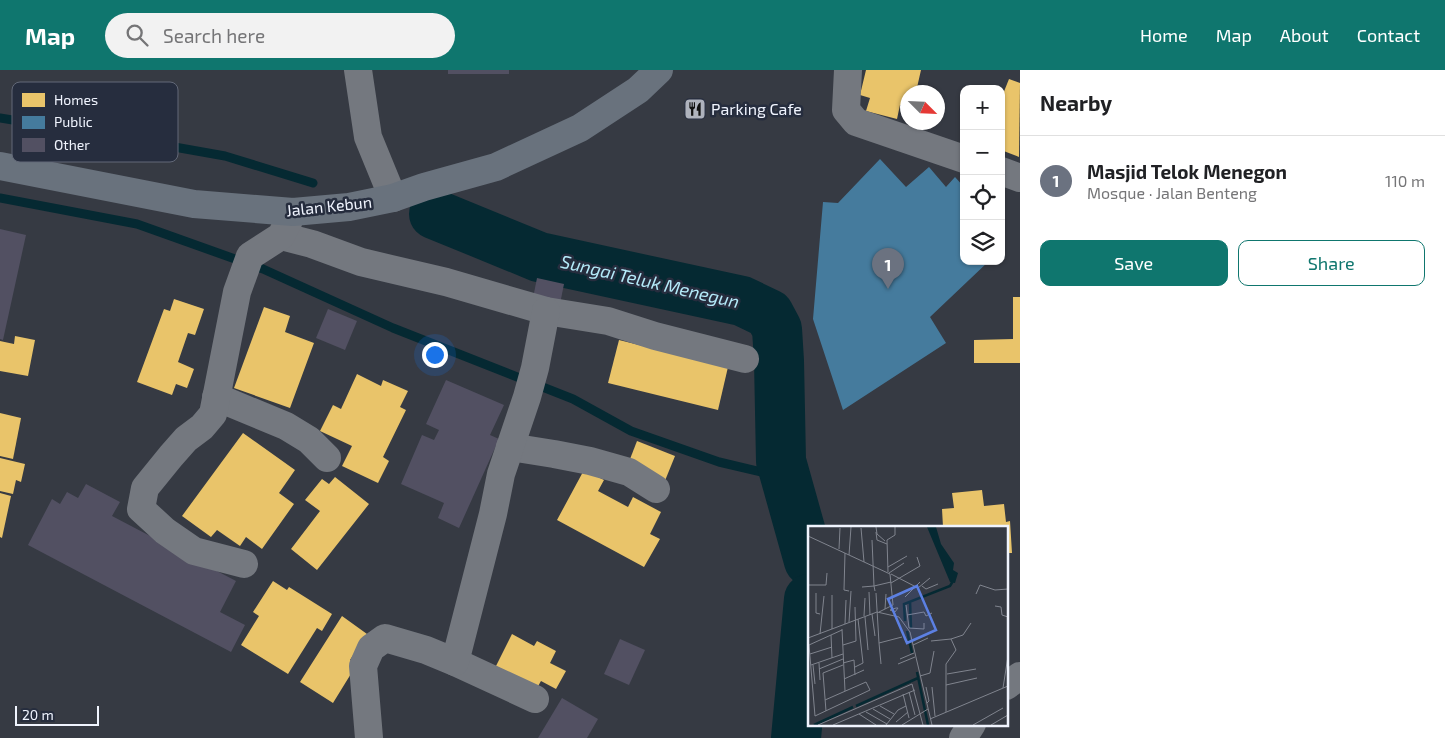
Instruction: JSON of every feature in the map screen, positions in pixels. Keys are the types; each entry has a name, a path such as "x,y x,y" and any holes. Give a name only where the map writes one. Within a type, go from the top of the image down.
{"main road":[{"name":"Jalan Kebun","path":"0,166 287,224 349,207 393,198 424,187 496,167 580,128 638,90 658,70"}],"street":[{"path":"358,70 368,137 393,198"},
{"path":"848,70 846,110 856,122 960,158"},
{"path":"1005,172 1020,178"},
{"path":"244,564 194,551 165,531 141,509 145,488 186,439 202,427 213,414 237,292 247,264 287,224 312,244 361,262 446,282 546,311 608,322 745,359"},
{"path":"455,662 493,514 501,474 535,368 546,311"},
{"path":"216,397 286,426 309,440 327,458"},
{"path":"510,448 590,461 628,472 656,489"},
{"path":"369,738 363,666 371,648 385,638 426,650 535,699"},
{"path":"1008,685 1020,676"},
{"path":"963,738 971,726"}],"building: Homes":[{"path":"866,70 921,70 918,85 900,85 900,105 897,119 866,111 870,98 860,95"},
{"path":"1009,79 1020,83 1019,157 1005,152 1005,89"},
{"path":"1013,297 1020,297 1020,363 974,363 974,340 1013,339"},
{"path":"174,299 204,309 195,335 188,333 178,362 194,369 187,388 176,384 172,395 137,382 164,309 170,311"},
{"path":"264,307 290,316 285,332 314,343 290,408 234,388"},
{"path":"15,336 35,340 28,376 0,371 0,341 14,344"},
{"path":"619,340 728,367 718,410 608,383"},
{"path":"357,374 381,386 383,380 408,391 400,407 406,410 383,457 389,461 378,483 342,466 352,446 320,431 333,405 341,409"},
{"path":"0,413 21,418 13,459 0,456"},
{"path":"243,433 295,470 279,493 294,504 262,549 246,537 240,546 217,530 211,537 182,516"},
{"path":"637,441 675,456 662,488 625,472"},
{"path":"0,458 25,464 21,482 16,480 13,494 0,491"},
{"path":"584,470 604,480 598,491 628,507 633,497 661,512 650,534 660,539 644,567 557,520"},
{"path":"335,477 369,504 317,570 291,549 320,511 305,500 322,479 329,484"},
{"path":"982,490 984,506 1004,504 1006,522 1010,521 1012,553 1008,553 1008,526 943,526 942,509 954,508 952,493"},
{"path":"0,493 11,496 2,538 0,537"},
{"path":"273,581 287,590 289,587 332,614 322,631 317,628 288,674 241,645 259,616 253,612"},
{"path":"342,616 367,634 350,660 357,664 333,703 300,682"},
{"path":"512,634 534,646 537,641 556,651 550,663 566,671 556,689 541,681 537,688 496,666"}],"building: Public":[{"path":"880,159 906,187 929,167 946,187 955,177 960,183 960,265 985,265 930,317 946,343 843,410 813,319 823,202 838,203"}],"building: Other":[{"path":"448,70 509,70 509,74 448,74"},
{"path":"0,229 26,235 3,340 0,339"},
{"path":"537,278 564,284 559,309 532,303"},
{"path":"328,309 357,321 345,350 316,338"},
{"path":"446,380 504,405 490,435 499,439 459,528 438,518 444,503 401,484 422,435 434,440 439,430 426,424"},
{"path":"86,484 120,502 112,516 236,581 220,612 245,625 231,652 28,545 52,499 60,504 67,492 78,498"},
{"path":"620,639 645,650 629,685 604,674"},
{"path":"562,698 598,719 587,738 538,738"}],"waterway":[{"name":"Sungai Teluk Menegun","path":"0,118 12,120"},
{"name":"Sungai Teluk Menegun","path":"178,148 225,156 313,183"},
{"path":"0,198 137,224 263,269 393,328 573,399 631,431 719,462 786,478"},
{"name":"Sungai Teluk Menegun","path":"434,214 539,257 742,301 769,314 777,329 781,461 808,557"},
{"name":"Sungai Teluk Menegun","path":"796,738 808,610"}],"place":[{"name":"Parking Cafe","path":"695,109"},
{"name":"Masjid Telok Menegon","path":"888,289"}]}
